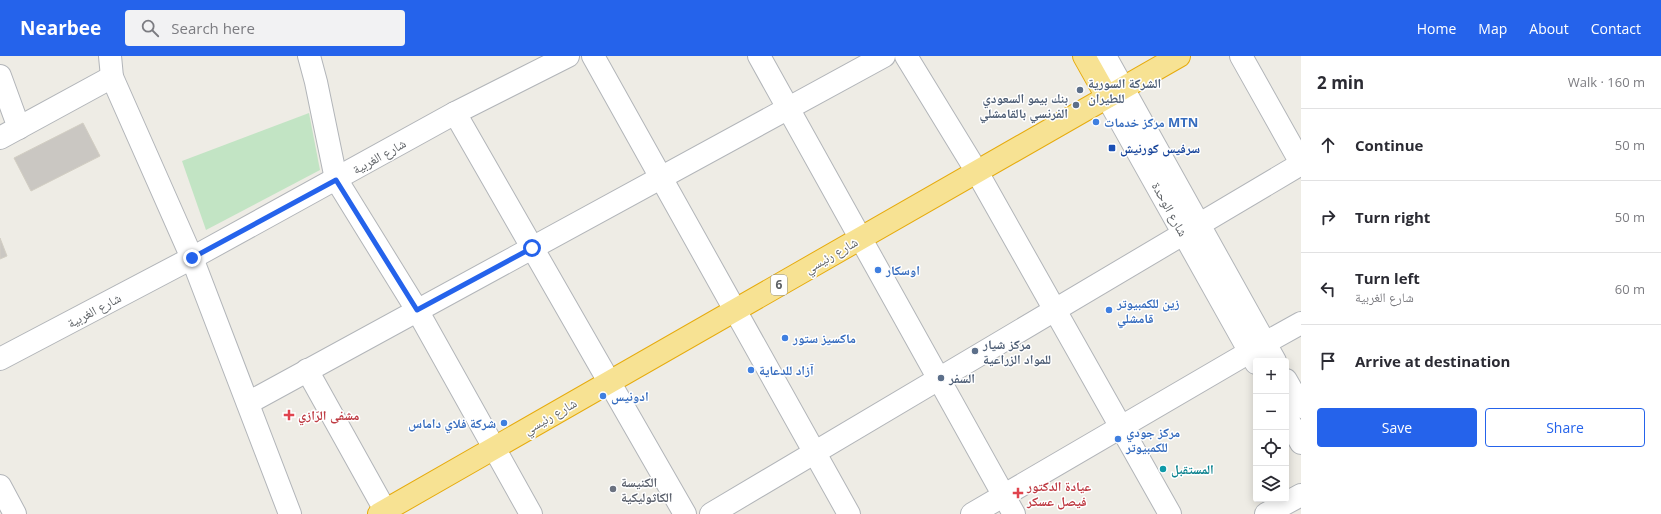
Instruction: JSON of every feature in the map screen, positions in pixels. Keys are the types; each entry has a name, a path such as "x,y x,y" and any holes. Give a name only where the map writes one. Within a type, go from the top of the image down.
{"highway":[{"name":"شارع الوحدة","path":"1084,56 1115,93"},
{"name":"شارع رئيسي","path":"382,512 1179,56"}],"street":[{"path":"309,56 316,82 336,180 417,310 531,514"},
{"name":"شارع الغربية","path":"0,359 192,258 336,180 455,113 568,56"},
{"path":"593,56 849,514"},
{"path":"759,56 1009,505"},
{"path":"248,402 884,56"},
{"path":"906,56 977,172 1170,514"},
{"name":"شارع الوحدة","path":"1105,56 1115,93 1261,354"},
{"path":"711,514 1301,164 1241,56"},
{"path":"0,138 19,128 111,66 192,258 290,514"},
{"path":"0,76 19,128"},
{"path":"455,113 685,514"},
{"path":"972,514 1009,505 1121,427 1261,354 1301,323"},
{"path":"307,370 382,512"},
{"path":"1289,385 1301,407"},
{"path":"1289,421 1301,442"},
{"path":"0,486 15,514"},
{"path":"1266,514 1301,495"}],"green space":[{"path":"309,113 320,170 206,230 182,161"}],"building":[{"path":"83,123 100,156 31,191 14,158"},
{"path":"0,238 7,256 0,259"}],"place":[{"name":"الشركة السورية للطيران","path":"1080,90"},
{"name":"بنك بيمو السعودي الفرنسي بالقامشلي","path":"1076,105"},
{"name":"مركز خدمات MTN","path":"1096,122"},
{"name":"سرفيس كورنيش","path":"1112,148"},
{"name":"اوسكار","path":"878,270"},
{"name":"زين للكمبيوتر قامشلي","path":"1109,310"},
{"name":"ماكسيز ستور","path":"785,338"},
{"name":"مركز شيار للمواد الزراعية","path":"975,351"},
{"name":"آزاد للدعاية","path":"751,370"},
{"name":"السفر","path":"941,378"},
{"name":"ادونيس","path":"603,396"},
{"name":"مشفى الرّازي","path":"289,415"},
{"name":"شركة فلاي داماس","path":"504,423"},
{"name":"مركز جودي للكمبيوتر","path":"1118,439"},
{"name":"المستقبل","path":"1163,469"},
{"name":"الكنيسة الكاثوليكية","path":"613,489"},
{"name":"عيادة الدكتور فيصل عسكر","path":"1018,493"}],"route":[{"path":"192,258 336,180 417,310 532,248"}]}
